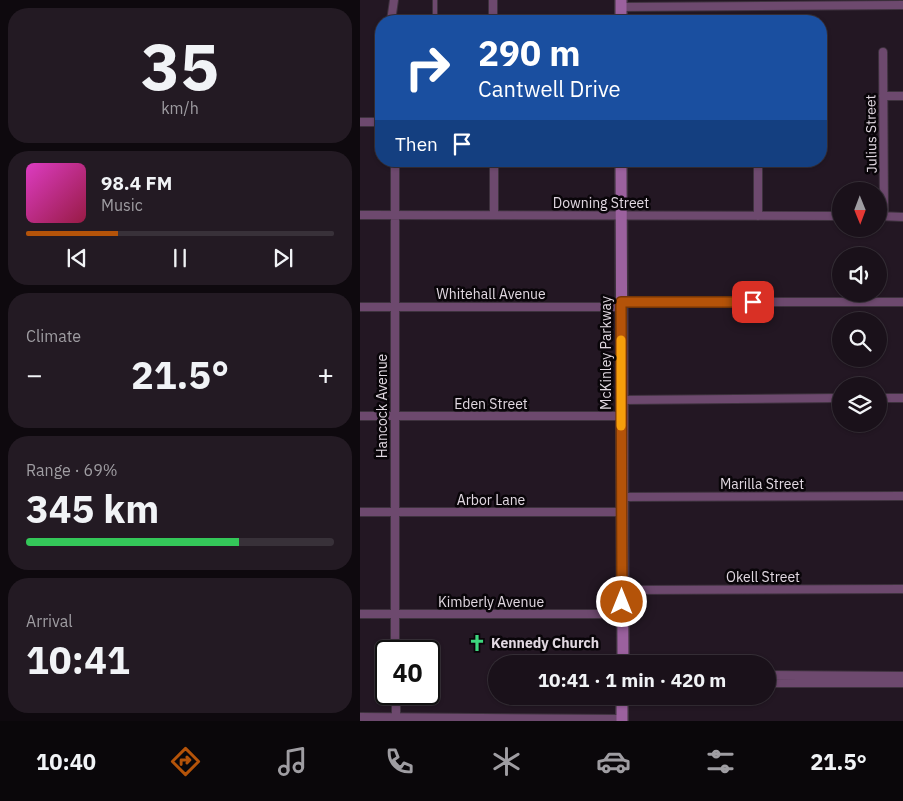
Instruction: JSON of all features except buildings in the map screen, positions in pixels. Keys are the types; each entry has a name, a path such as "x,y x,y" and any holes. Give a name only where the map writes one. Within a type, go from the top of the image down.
{"street":[{"path":"393,15 394,0"},
{"path":"493,0 493,15"},
{"path":"621,4 903,5"},
{"name":"Julius Street","path":"882,182 883,52"},
{"path":"883,96 903,96"},
{"path":"360,122 375,122"},
{"name":"Hancock Avenue","path":"394,167 396,640"},
{"path":"494,167 494,215"},
{"name":"McKinley Parkway","path":"621,167 622,655"},
{"path":"758,167 758,216"},
{"name":"Downing Street","path":"360,215 832,216"},
{"path":"888,216 903,216"},
{"name":"Whitehall Avenue","path":"360,307 903,302"},
{"path":"621,400 832,398"},
{"path":"887,398 903,398"},
{"name":"Eden Street","path":"360,416 621,416"},
{"name":"Marilla Street","path":"622,497 903,496"},
{"name":"Arbor Lane","path":"360,512 622,512"},
{"name":"Okell Street","path":"622,590 903,589"},
{"name":"Kimberly Avenue","path":"360,614 622,614"},
{"path":"776,676 903,683"},
{"path":"776,682 903,676"},
{"path":"396,705 396,719"},
{"path":"360,717 396,719 622,720 622,705"}],"lane":[{"path":"435,0 435,15"}],"slow traffic":[{"path":"621,340 621,426"}],"place":[{"name":"Kennedy Church","path":"477,643"}],"route":[{"path":"622,602 621,302 753,302"}]}
